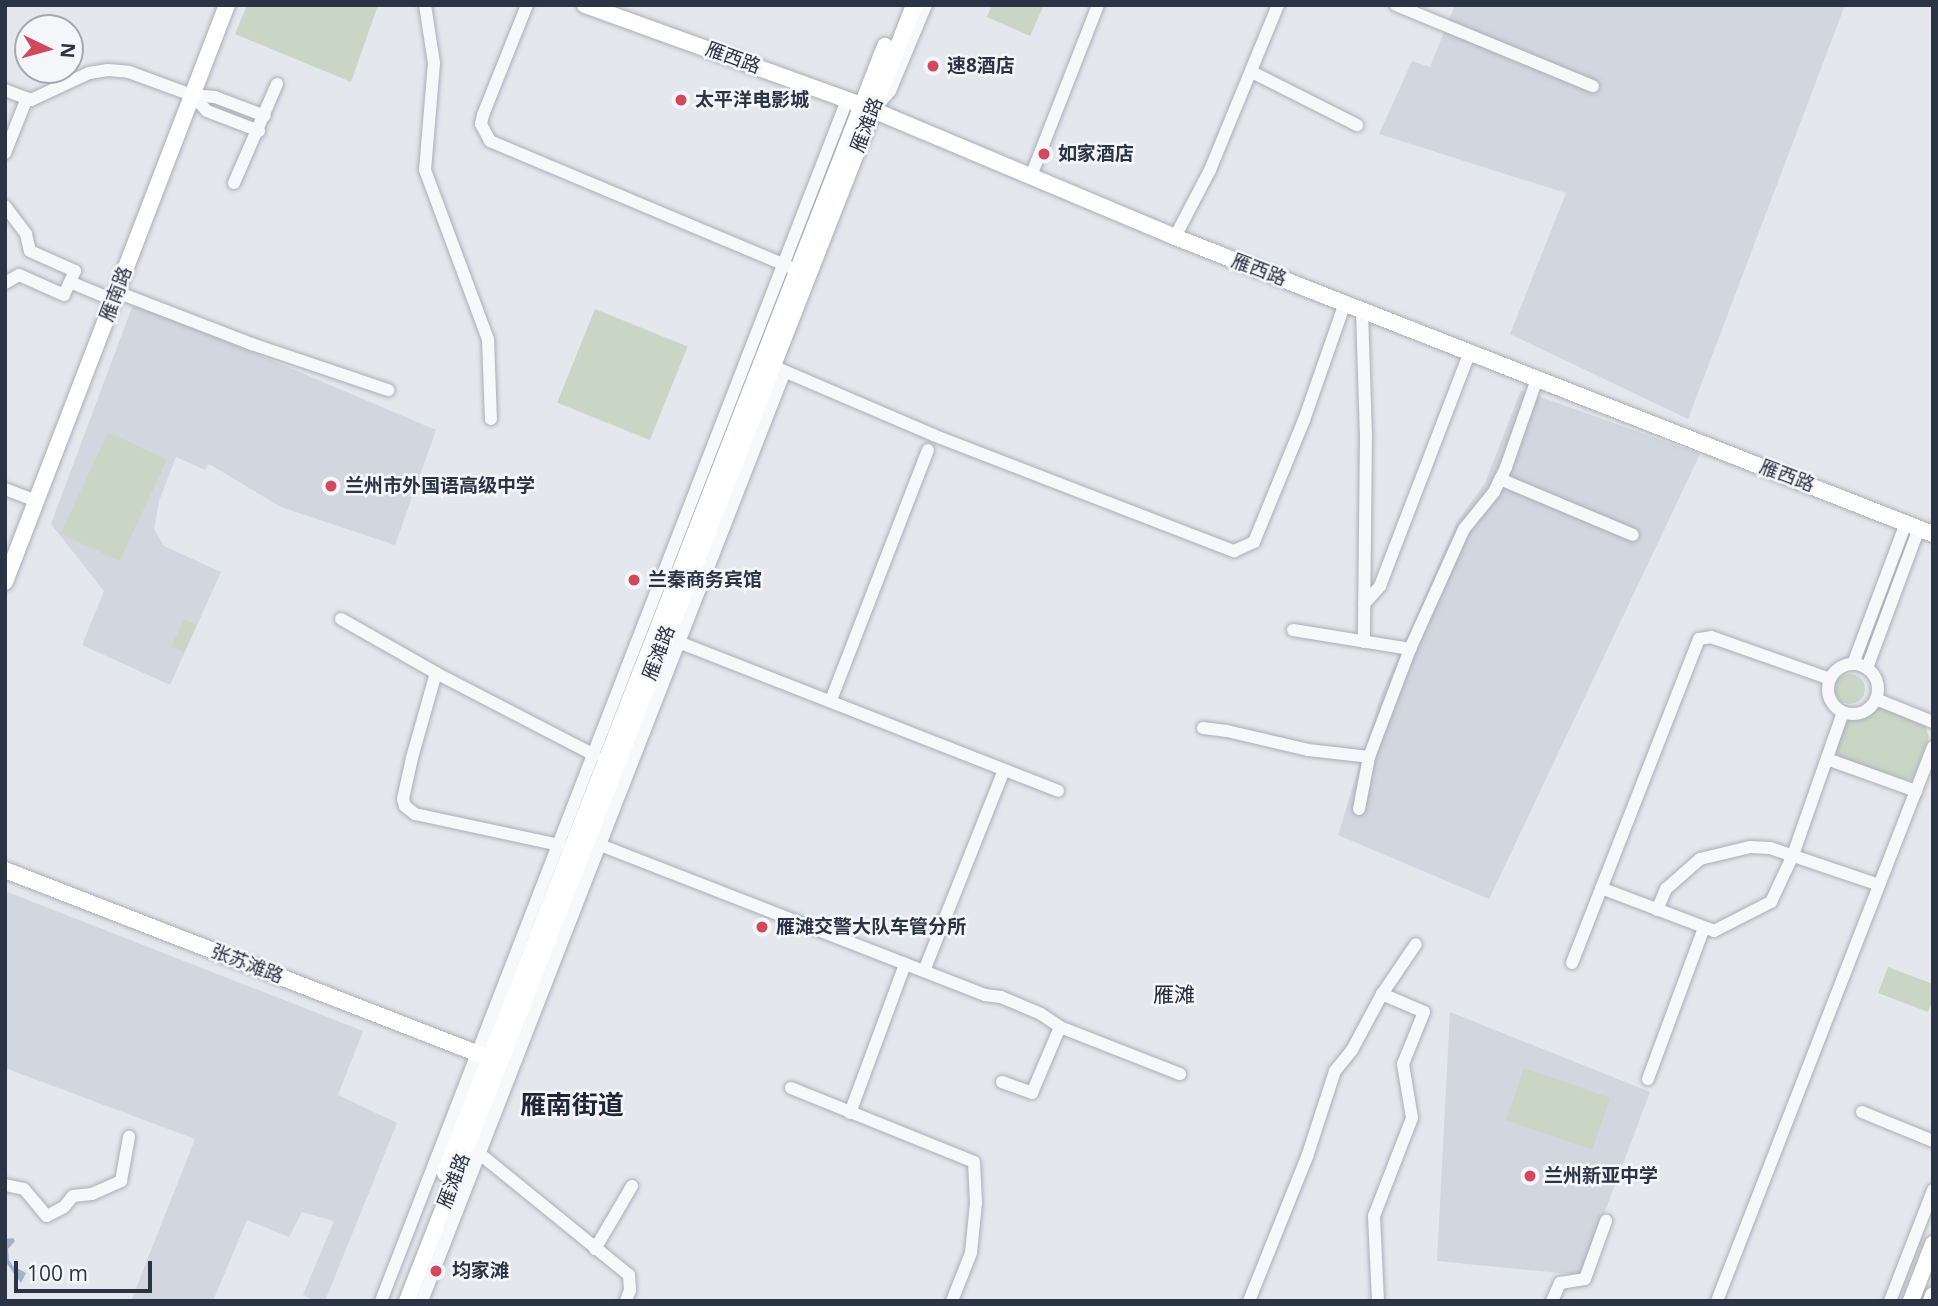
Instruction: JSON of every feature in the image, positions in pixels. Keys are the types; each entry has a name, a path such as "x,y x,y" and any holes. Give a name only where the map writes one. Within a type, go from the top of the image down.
{"main road":[{"name":"雁南路","path":"5,582 227,5"},
{"name":"雁西路","path":"585,5 605,9 861,105 1175,237 1919,528"},
{"name":"雁滩路","path":"587,840 772,366 790,267 902,5"},
{"name":"雁滩路","path":"396,1301 587,840 663,666 772,366 861,105 914,5"},
{"name":"张苏滩路","path":"5,870 495,1060"},
{"name":"雁滩路","path":"407,1301 495,1060"},
{"path":"1911,1301 1933,1244"},
{"path":"1931,1301 1933,1295"}],"street":[{"path":"425,5 434,63 425,170 488,339 491,419"},
{"path":"527,5 483,115 481,124 490,141 790,267"},
{"path":"861,105 890,91 926,5"},
{"path":"1031,176 1098,5"},
{"path":"1175,237 1210,170 1278,5"},
{"path":"1396,5 1593,86"},
{"path":"5,90 31,100 89,73 108,70 130,72 192,95 215,97 265,116"},
{"path":"1252,72 1357,125"},
{"path":"234,183 259,131 277,84"},
{"path":"192,95 207,111 259,131"},
{"path":"5,153 27,98"},
{"path":"5,206 17,218 26,234 30,251 75,271 64,295 19,275 5,283"},
{"name":"雁滩路","path":"422,1301 480,1154 495,1060 559,845 676,534 790,267"},
{"path":"70,282 388,390"},
{"path":"772,366 933,435 1234,551 1254,542 1304,420 1345,303"},
{"path":"1362,310 1366,434 1364,642"},
{"path":"1364,604 1380,586 1470,352"},
{"name":"雁滩路","path":"663,666 681,643 772,366"},
{"path":"1359,809 1369,757 1410,649 1464,529 1500,479 1537,379"},
{"path":"831,700 928,450"},
{"path":"1500,479 1633,535"},
{"path":"5,489 37,501"},
{"path":"1853,664 1919,528"},
{"path":"1867,668 1919,528"},
{"path":"341,619 436,673 594,755"},
{"path":"1293,630 1410,649"},
{"path":"1572,962 1699,639 1711,637 1830,679"},
{"path":"681,643 1058,791"},
{"path":"1853,664 1867,668 1877,682 1876,699 1872,706 1859,714 1843,712 1829,695 1830,679 1839,668 1853,664"},
{"path":"436,673 403,799 405,806 415,814 559,845"},
{"path":"1876,699 1933,722"},
{"path":"1601,888 1714,931 1772,901 1793,855 1843,712"},
{"path":"1203,729 1227,731 1308,750 1369,757"},
{"path":"1717,1301 1933,747"},
{"path":"1827,759 1916,791"},
{"path":"923,971 1004,770"},
{"path":"587,840 985,995 1002,997 1041,1014 1060,1027 1180,1074"},
{"path":"1657,910 1666,889 1700,859 1750,847 1770,848 1879,885"},
{"path":"1648,1079 1704,928"},
{"path":"1249,1301 1308,1154 1335,1070 1352,1050 1382,994 1416,944"},
{"path":"850,1113 905,964"},
{"path":"1378,1301 1374,1216 1412,1118 1404,1064 1424,1012 1382,994"},
{"path":"1002,1082 1032,1093 1060,1027"},
{"name":"雁滩路","path":"382,1301 495,1060"},
{"path":"790,1088 974,1163 976,1203 971,1253 953,1301"},
{"path":"1861,1112 1933,1141"},
{"path":"5,1185 24,1189 47,1216 64,1207 73,1196 104,1190 121,1181 130,1137"},
{"path":"480,1154 629,1275 626,1301"},
{"path":"595,1249 632,1186"},
{"path":"1890,1301 1933,1190"},
{"path":"1552,1301 1560,1283 1585,1279 1606,1221"}],"shaded area":[{"path":"1455,5 1845,5 1688,419 1510,334 1566,193 1379,134 1412,61 1430,67"},
{"name":"兰州市外国语高级中学","path":"134,302 436,430 395,545 281,507 209,464 205,470 176,457 159,501 154,529 164,546 221,572 170,685 82,645 104,591 51,524"},
{"path":"1521,390 1700,454 1489,899 1338,835 1381,696 1456,524 1485,483"},
{"path":"5,891 363,1031 338,1095 397,1123 325,1301 315,1301 303,1295 334,1221 302,1212 289,1237 247,1220 213,1301 131,1301 195,1139 5,1068"},
{"name":"兰州新亚中学","path":"1450,1012 1650,1092 1581,1275 1437,1261"}],"green space":[{"path":"247,5 378,5 351,82 235,34"},
{"path":"992,5 1044,5 1030,36 987,17"},
{"path":"595,309 688,346 650,440 557,403"},
{"path":"108,432 167,459 120,561 61,534"},
{"path":"184,619 197,625 184,652 171,646"},
{"path":"1850,674 1861,678 1865,689 1861,700 1850,704 1839,700 1835,689 1839,678"},
{"path":"1878,705 1925,726 1929,737 1913,779 1906,780 1841,758 1834,747 1843,722 1870,713"},
{"path":"1888,967 1933,984 1933,1000 1928,1012 1878,993"},
{"path":"1524,1068 1610,1098 1592,1150 1506,1120"}],"water":[{"path":"13,1238 15,1241 8,1249 9,1260 13,1266 26,1273 21,1283 5,1261 5,1239"}],"place":[{"name":"速8酒店","path":"933,66"},
{"name":"太平洋电影城","path":"681,100"},
{"name":"如家酒店","path":"1044,154"},
{"name":"兰州市外国语高级中学","path":"331,486"},
{"name":"兰秦商务宾馆","path":"634,580"},
{"name":"雁滩交警大队车管分所","path":"762,927"},
{"name":"兰州新亚中学","path":"1530,1176"},
{"name":"均家滩","path":"436,1271"}],"district":[{"name":"雁滩","path":"1174,994"},
{"name":"雁南街道","path":"572,1105"}]}
